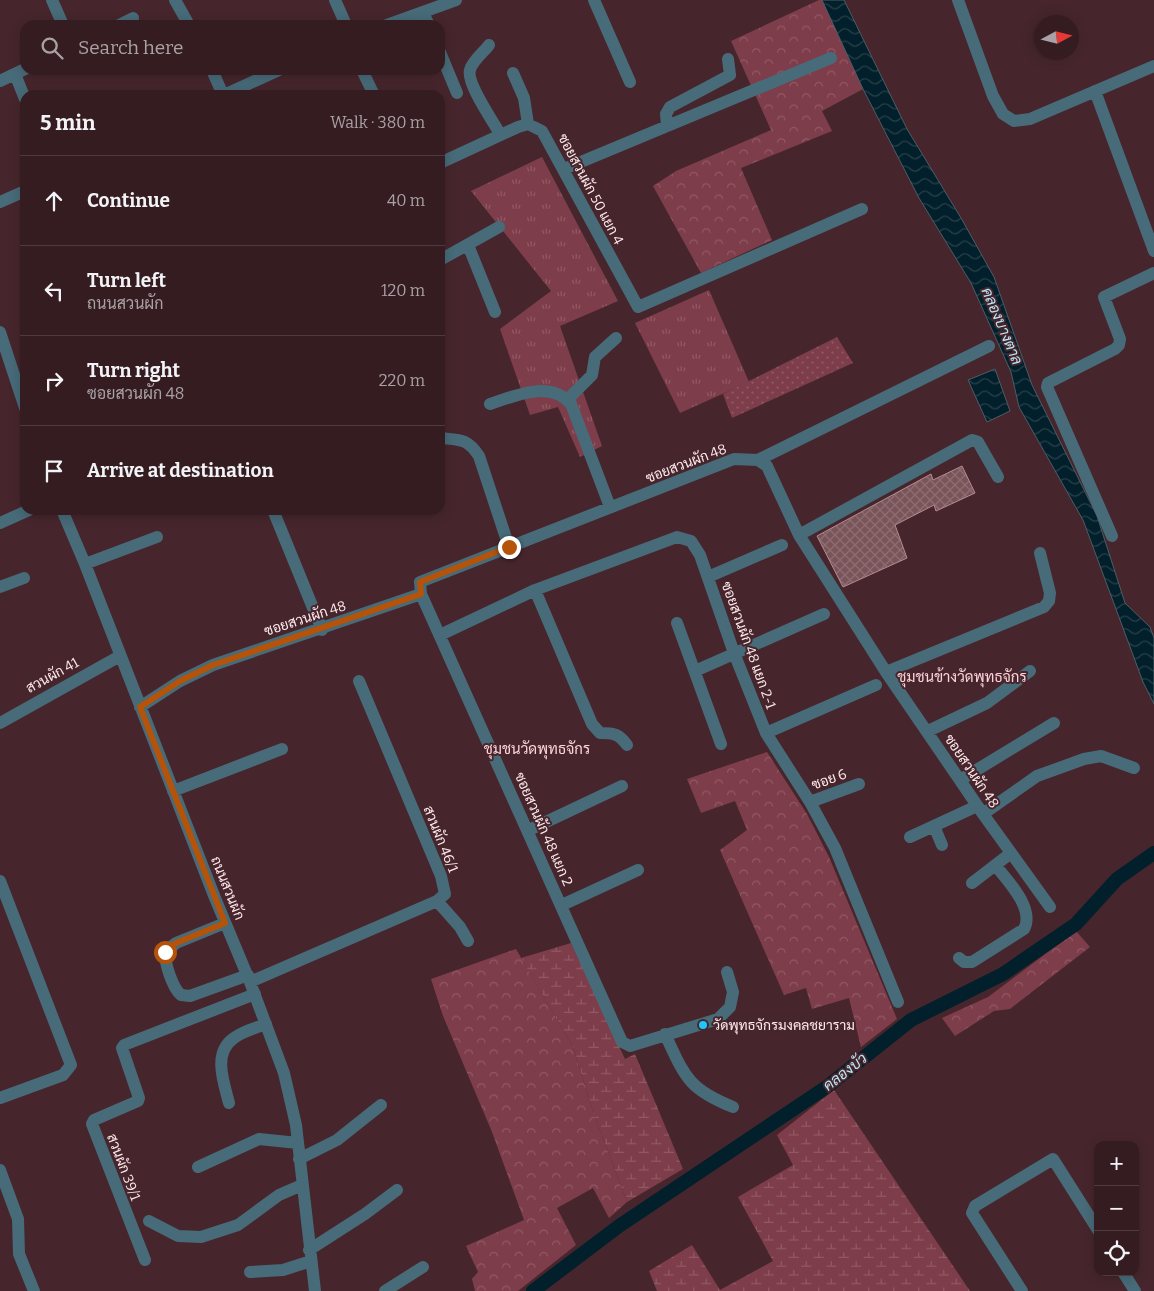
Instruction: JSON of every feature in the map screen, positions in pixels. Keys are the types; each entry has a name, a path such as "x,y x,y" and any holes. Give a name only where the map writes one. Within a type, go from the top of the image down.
{"street":[{"path":"52,0 60,20"},
{"path":"176,0 186,20"},
{"path":"335,0 344,20"},
{"path":"399,20 427,8 456,0"},
{"path":"594,0 630,82"},
{"path":"958,0 993,96 1003,114 1014,121 1030,120 1154,66"},
{"path":"129,20 133,18"},
{"path":"489,45 470,68 469,73 474,87 500,134"},
{"path":"667,126 666,114 670,107 730,75 728,58"},
{"path":"564,169 830,58"},
{"path":"445,64 457,93"},
{"path":"0,81 20,71"},
{"path":"445,162 500,134 528,124 524,98 514,73"},
{"path":"21,75 23,90"},
{"path":"216,75 226,90"},
{"path":"237,90 269,75"},
{"path":"364,75 372,90"},
{"path":"1095,91 1154,251"},
{"name":"ซอยสวนผัก 50 แยก 4","path":"528,124 542,131 638,307 862,209"},
{"path":"0,202 20,193"},
{"path":"445,257 498,227"},
{"path":"468,245 495,312"},
{"path":"1112,536 1047,387 1048,383 1115,349 1119,345 1120,339 1104,297 1154,273"},
{"path":"0,332 20,393"},
{"path":"567,400 592,374 595,357 616,338"},
{"path":"758,460 989,346"},
{"path":"490,404 524,393 554,390 567,400 571,404 610,507"},
{"path":"445,439 464,441 472,446 479,456 509,547"},
{"path":"799,535 972,440 978,442 998,477"},
{"name":"ซอยสวนผัก 48","path":"140,707 180,681 213,665 243,653 322,630 421,594 420,582 734,459 758,460 767,466 799,535 886,672 980,810 1050,907"},
{"path":"0,523 20,514"},
{"name":"ถนนสวนผัก","path":"64,515 225,923 249,978 284,1073 298,1143 310,1256 316,1291"},
{"path":"275,515 322,630"},
{"path":"85,564 157,537"},
{"name":"ซอยสวนผัก 48 แยก 2-1","path":"440,635 535,590 677,537 690,541 700,555 734,654 766,732 810,802 835,848 898,1002"},
{"path":"708,577 782,545"},
{"path":"886,672 1044,606 1050,601 1050,593 1040,553"},
{"path":"0,587 24,578"},
{"path":"535,590 592,724 600,733 612,732 620,736 627,745"},
{"name":"ซอยสวนผัก 48 แยก 2","path":"421,594 529,830 620,1037 624,1044 630,1046 664,1034"},
{"path":"695,671 824,614"},
{"path":"676,623 721,744"},
{"name":"สวนผัก 41","path":"0,723 120,656"},
{"path":"928,731 987,703 1030,672"},
{"name":"สวนผัก 46/1","path":"359,681 441,876 445,894 437,900"},
{"path":"766,732 876,685"},
{"path":"960,780 1054,723"},
{"path":"173,791 282,749"},
{"path":"910,837 934,826 980,810 1037,776 1084,759 1102,756 1134,768"},
{"name":"ซอย 6","path":"810,802 859,784"},
{"path":"529,830 622,786"},
{"path":"934,826 942,845"},
{"path":"972,882 1011,853"},
{"path":"959,958 964,962 972,962 1024,929 1027,923 1027,913 1010,884 996,866"},
{"path":"562,905 638,870"},
{"path":"0,881 71,1065 63,1075 0,1098"},
{"path":"225,923 176,943 165,952 168,969 181,995 190,996 249,978 437,900 460,927 468,941"},
{"path":"727,972 733,992 730,1007 718,1019 664,1034 682,1071 693,1085 708,1097 733,1107"},
{"name":"สวนผัก 39/1","path":"145,1260 92,1124 94,1120 138,1101 139,1098 122,1048 124,1045 255,994"},
{"path":"229,1103 222,1075 222,1053 234,1037 266,1024"},
{"path":"299,1159 337,1140 381,1105"},
{"path":"198,1166 260,1139 298,1143"},
{"path":"1022,1291 972,1214 974,1206 1053,1158 1094,1224"},
{"path":"0,1170 18,1218 19,1254 34,1291"},
{"path":"149,1221 178,1236 201,1237 238,1225 279,1194 302,1185"},
{"path":"250,1272 283,1270 310,1256 397,1190"},
{"path":"384,1291 423,1267"},
{"path":"1126,1276 1135,1291"}],"green space":[{"path":"822,0 863,89 822,111 832,131 741,168 772,240 701,273 653,186 676,171 771,130 731,41"},
{"path":"542,157 618,301 560,326 602,446 580,457 558,407 530,415 500,329 551,291 471,191"},
{"path":"709,290 749,382 680,413 635,323"},
{"path":"837,337 853,363 732,418 723,394"},
{"path":"767,752 807,814 829,857 897,1019 861,1047 849,998 812,1009 806,988 784,995 720,850 747,830 735,801 701,813 687,779"},
{"path":"1076,931 1090,947 1010,1009 994,1011 955,1036 942,1018 988,997"},
{"path":"571,943 625,1059 635,1054 683,1169 627,1202 594,1114 573,1047 521,958"},
{"path":"516,949 573,1047 594,1114 627,1202 609,1218 593,1188 557,1208 576,1245 518,1291 475,1291 472,1279 478,1272 466,1246 524,1220 492,1132 443,1016 431,979"},
{"path":"834,1090 970,1291 657,1291 649,1271 692,1245 720,1290 773,1261 738,1197 793,1165 777,1135"}],"water":[{"name":"คลองบางตาล","path":"822,0 844,0 907,129 994,277 1032,385 1097,516 1125,603 1150,627 1154,638 1154,704 1143,682 1083,520 1019,407 1011,372 971,283 919,198 863,89"},
{"path":"995,369 1010,411 987,422 968,380"}],"building":[{"path":"962,466 975,493 936,511 934,505 895,525 907,558 843,587 817,536 931,474 933,480"}],"waterway":[{"name":"คลองบัว","path":"533,1291 619,1226 828,1086 911,1020 1003,974 1076,924 1117,879 1154,853"}],"place":[{"name":"วัดพุทธจักรมงคลชยาราม","path":"703,1025"}],"district":[{"name":"ชุมชนข้างวัดพุทธจักร","path":"962,677"},
{"name":"ชุมชนวัดพุทธจักร","path":"537,749"}],"route":[{"path":"165,952 176,943 225,923 140,707 180,681 213,665 243,653 322,630 421,594 420,582 509,547"}]}
